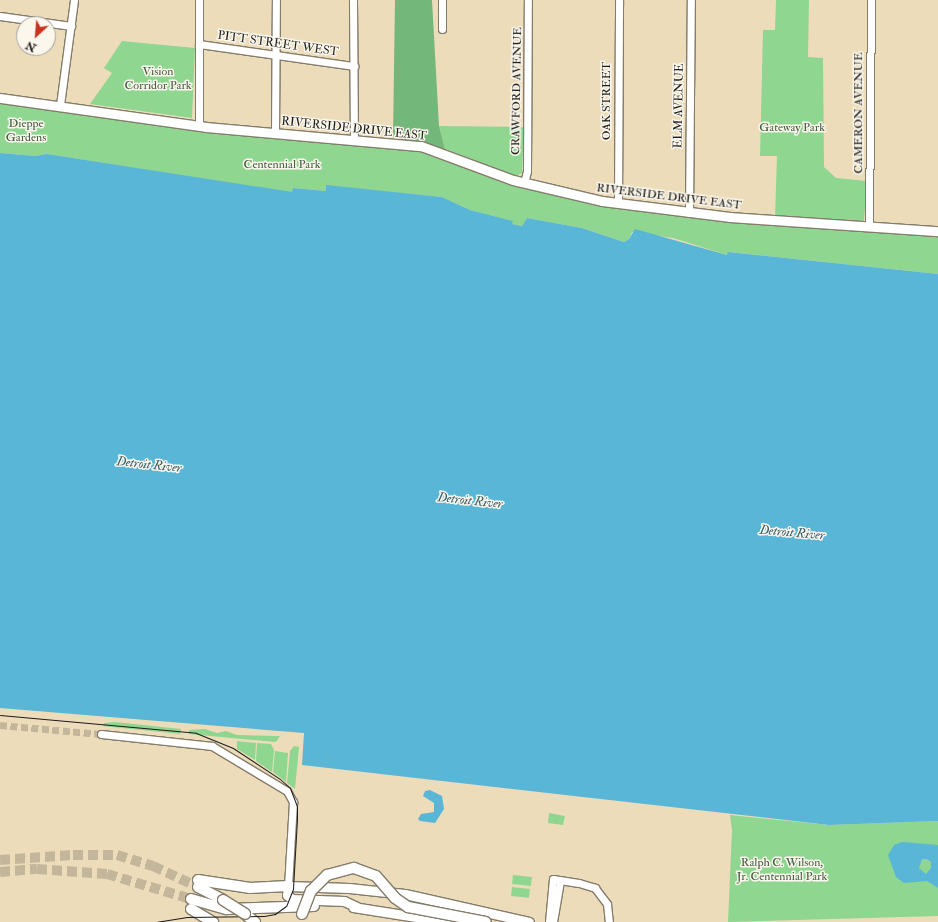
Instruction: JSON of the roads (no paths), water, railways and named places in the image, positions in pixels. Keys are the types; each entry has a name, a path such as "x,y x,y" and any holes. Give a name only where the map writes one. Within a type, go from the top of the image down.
{"highway":[{"path":"302,918 311,891 327,875 354,868 376,876 395,898 408,907 486,922"},
{"path":"255,922 198,883 250,888 288,886"},
{"path":"213,922 191,904 227,909 314,906"}],"main road":[{"name":"RIVERSIDE DRIVE EAST","path":"0,98 60,105 198,126 421,146 443,152 524,183 582,198 689,213 938,231"},
{"path":"357,907 344,901 292,899 287,894 288,886 349,888 404,894 529,922"},
{"path":"314,906 357,907 448,922"}],"street":[{"path":"60,105 74,0"},
{"path":"198,126 199,0"},
{"path":"275,133 276,0"},
{"path":"354,0 354,139"},
{"path":"442,0 442,29"},
{"name":"CRAWFORD AVENUE","path":"524,183 527,171 528,0"},
{"name":"OAK STREET","path":"618,203 619,0"},
{"name":"ELM AVENUE","path":"689,213 691,0"},
{"name":"CAMERON AVENUE","path":"869,227 871,0"},
{"path":"0,16 70,26"},
{"name":"PITT STREET WEST","path":"199,44 354,66"},
{"path":"101,734 212,746 287,791 293,804 288,886"},
{"path":"556,880 590,886 605,899 609,908 609,922"},
{"path":"549,922 556,880"},
{"path":"554,922 556,880"}],"water":[{"name":"Detroit River","path":"0,153 35,156 47,154 292,192 293,188 326,191 326,185 442,197 470,210 513,221 512,224 522,226 527,218 582,228 624,242 629,239 635,229 727,255 728,252 938,274 938,821 829,825 302,765 304,733 0,708"},
{"path":"430,790 442,796 444,809 435,823 420,821 418,819 421,814 434,812 434,803 423,796 425,791"},
{"path":"902,842 938,845 938,888 927,881 904,883 896,877 888,855 894,845","holes":["922,859 927,859 931,862 931,868 926,874 919,868"]}],"tunnel":[{"path":"0,725 101,734"},
{"path":"0,860 73,855 117,855 153,866 198,887"},
{"path":"0,872 37,869 107,874 191,899"}],"tram line":[{"path":"0,715 196,733 233,748 280,779 290,788 297,806 297,819 293,889 286,906 275,914 264,916 187,917 157,922"}],"park label":[{"name":"Vision Corridor Park","path":"158,79"},
{"name":"Gateway Park","path":"792,128"},
{"name":"Dieppe Gardens","path":"26,131"},
{"name":"Centennial Park","path":"282,165"},
{"name":"Ralph C. Wilson, Jr. Centennial Park","path":"782,870"}]}
